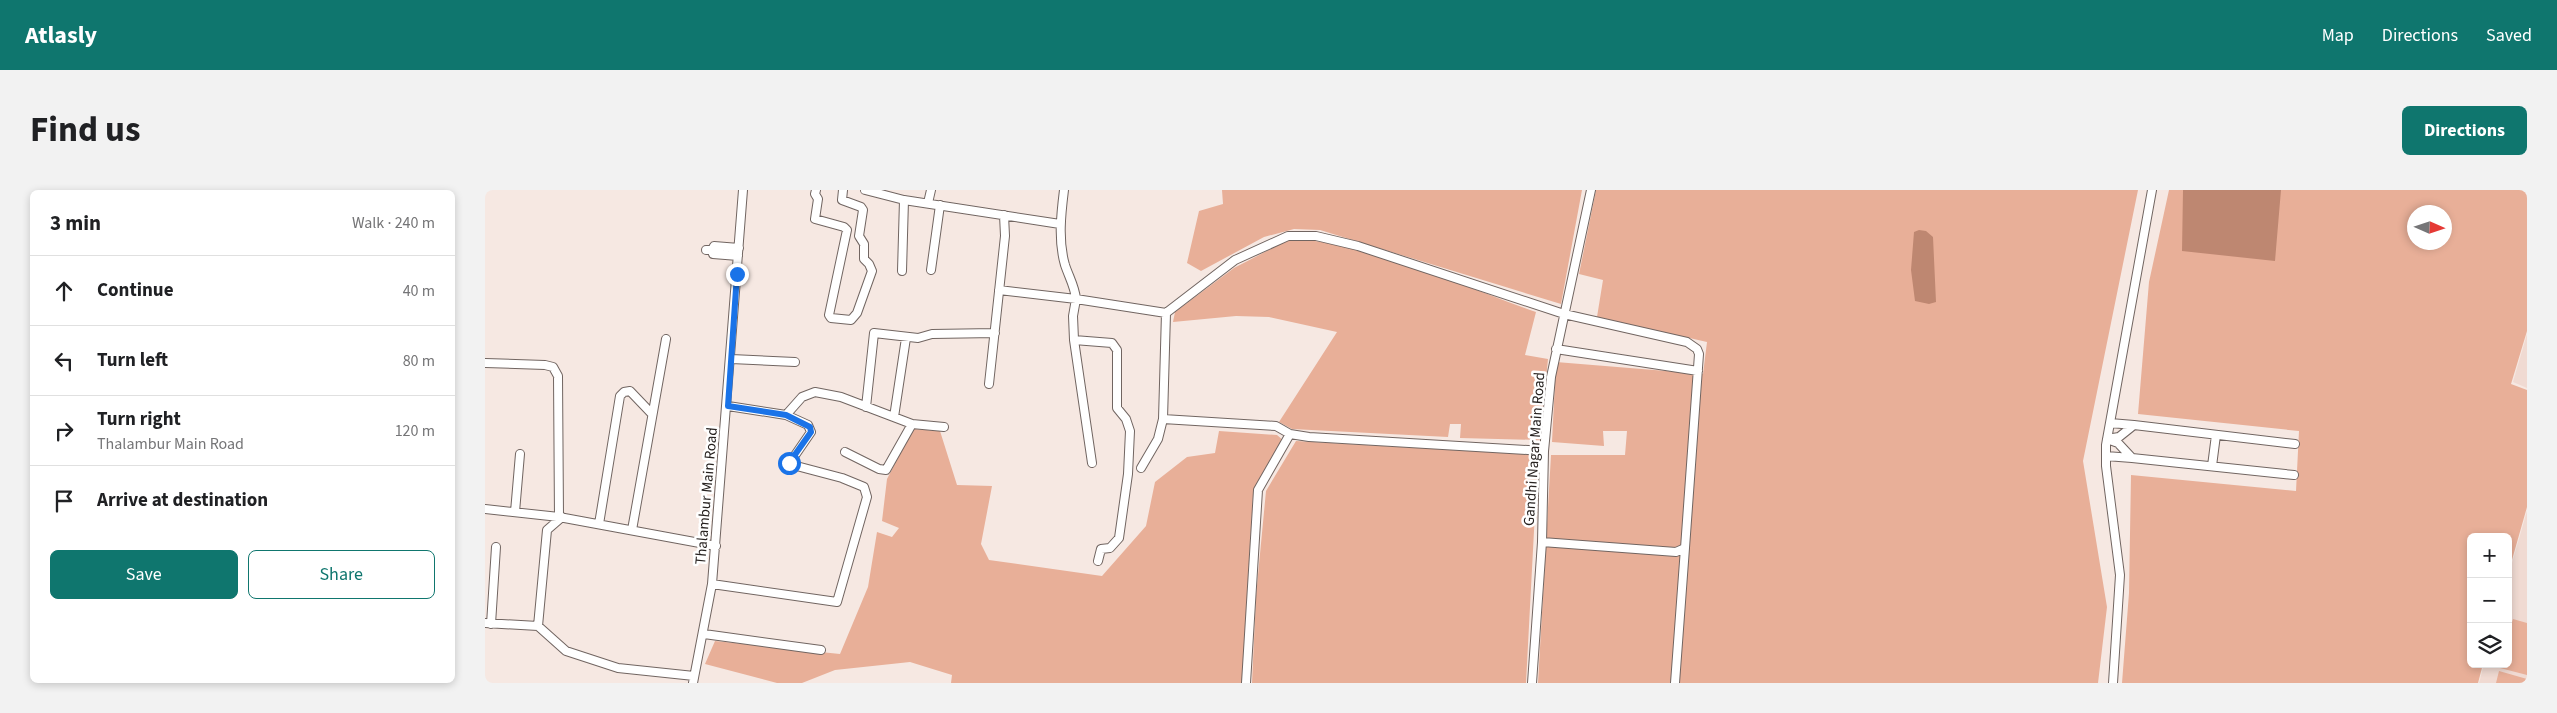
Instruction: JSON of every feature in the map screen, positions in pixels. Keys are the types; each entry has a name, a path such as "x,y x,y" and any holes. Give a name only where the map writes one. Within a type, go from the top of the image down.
{"street":[{"name":"Thalambur Main Road","path":"694,679 713,584 743,190"},
{"path":"816,190 815,194 818,199 815,219 844,227 847,234 828,311 831,318 851,320 855,318 872,271 869,264 863,259 864,244 859,236 863,210 861,207 842,200 843,190"},
{"path":"865,190 928,203 1060,224"},
{"path":"928,203 931,190"},
{"path":"1064,190 1060,224 1065,264 1075,290 1073,340 1092,463"},
{"name":"Gandhi Nagar Main Road","path":"1533,683 1544,450 1551,377 1591,190"},
{"path":"2113,683 2120,575 2106,456 2107,440 2152,190"},
{"path":"901,196 902,271"},
{"path":"931,270 940,205"},
{"path":"989,384 1005,236 1004,215"},
{"path":"847,234 859,236"},
{"path":"999,290 1076,299 1166,313 1235,260 1288,236 1316,236 1358,246 1564,314 1687,342 1697,349 1699,354 1675,683"},
{"path":"738,256 713,254 709,250 714,246 739,248"},
{"path":"1141,468 1158,438 1163,420 1166,313"},
{"path":"865,407 874,333 918,338 931,334 995,333"},
{"path":"894,417 906,338"},
{"path":"632,530 666,339"},
{"path":"1073,340 1112,343 1115,346 1117,350 1117,408 1125,419 1130,431 1128,474 1119,538 1110,548 1101,549 1098,561"},
{"path":"1556,349 1698,371"},
{"path":"731,359 795,362"},
{"path":"485,363 545,365 553,367 558,376 561,517 547,530 538,626"},
{"path":"599,524 620,396 624,392 630,391 652,414"},
{"path":"786,415 802,397 815,392 841,397 912,424 944,428"},
{"path":"713,584 834,603 839,601 867,491 864,487 842,478 789,464 811,429 808,425 786,415 728,406"},
{"path":"1163,420 1276,426 1290,434 1544,450"},
{"path":"2110,423 2295,444"},
{"path":"845,452 879,470 886,470 912,424"},
{"path":"2107,440 2119,437 2134,426"},
{"path":"1246,683 1259,490 1290,434"},
{"path":"2213,466 2216,435"},
{"path":"2107,440 2118,443 2132,458"},
{"path":"515,512 520,454"},
{"path":"2106,456 2294,475"},
{"path":"485,509 561,517 716,546"},
{"path":"1541,542 1677,552 1685,548"},
{"path":"496,547 488,624 538,626 566,652 618,668 694,679"},
{"path":"704,634 821,650"}],"shaded area":[{"path":"1222,190 1582,190 1561,304 1320,230 1294,229 1264,237 1201,271 1187,263 1199,211 1223,204"},
{"path":"1596,190 2138,190 2083,461 2107,607 2098,683 1538,683 1551,455 1625,455 1627,431 1603,431 1604,446 1552,442 1556,362 1703,374 1707,342 1597,317 1603,280 1579,274"},
{"path":"2169,190 2527,190 2527,331 2511,384 2527,390 2527,507 2512,560 2512,533 2467,533 2467,668 2482,668 2478,683 2122,683 2129,593 2131,475 2296,491 2299,431 2138,414 2149,282"},
{"path":"2183,190 2281,190 2275,261 2182,251"},
{"path":"1919,230 1926,231 1933,237 1936,302 1929,304 1915,301 1911,270 1914,232"},
{"path":"1292,238 1323,242 1384,257 1536,312 1525,355 1548,359 1540,440 1460,438 1461,424 1450,424 1448,437 1292,429 1279,422 1337,332 1269,317 1236,316 1173,322 1175,312 1234,268"},
{"path":"2527,334 2527,388 2513,382"},
{"path":"913,429 940,431 957,485 992,486 981,544 989,560 1102,576 1146,526 1155,482 1187,457 1215,453 1219,431 1277,435 1284,441 1253,495 1242,683 951,683 952,675 910,662 835,670 802,683 777,683 705,664 715,641 840,654 868,587 877,532 892,537 899,528 882,521 887,479"},
{"path":"1296,441 1538,455 1526,683 1252,683 1256,596 1266,491"},
{"path":"2527,511 2527,683 2479,683 2483,668 2512,668 2512,563"},
{"path":"2513,619 2527,623 2527,675 2500,668 2512,668"},
{"path":"2499,671 2527,679 2527,683 2496,683"}],"route":[{"path":"737,274 728,406 786,415 810,427 811,432 789,463"}]}
